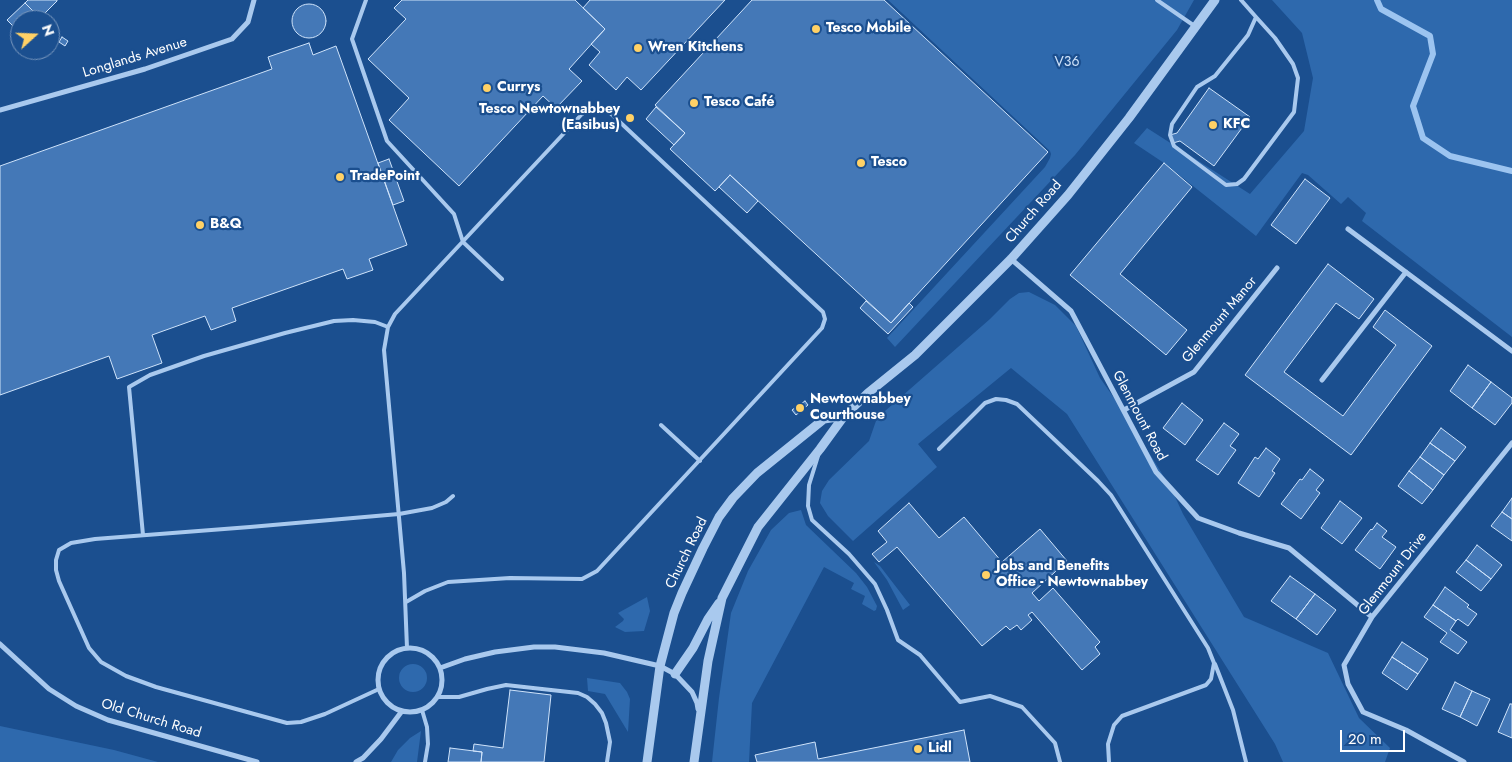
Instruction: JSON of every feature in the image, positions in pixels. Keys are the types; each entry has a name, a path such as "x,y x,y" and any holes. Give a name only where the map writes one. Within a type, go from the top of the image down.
{"street":[{"name":"Longlands Avenue","path":"0,110 145,69 232,39 248,22 254,0"},
{"name":"Church Road","path":"694,762 708,661 722,598 758,527 844,416 868,393 915,355 1011,259 1068,195 1129,118 1215,0"},
{"path":"1348,229 1512,351"},
{"name":"Glenmount Road","path":"1011,259 1071,311 1156,472 1198,518 1289,548 1372,617"},
{"name":"Glenmount Manor","path":"1124,410 1194,372 1277,268"},
{"path":"1322,380 1406,272"},
{"name":"Church Road","path":"647,762 660,666 674,613 719,517 733,498 757,473 824,419 844,416"},
{"name":"Glenmount Drive","path":"1464,762 1406,730 1363,712 1348,684 1344,665 1372,617 1512,443"},
{"path":"676,674 693,648 708,618 722,598"},
{"name":"Old Church Road","path":"0,644 49,689 76,706 108,720 257,762"},
{"path":"440,668 465,659 495,652 534,647 555,647 604,653 660,666 676,674 692,692 700,717"},
{"path":"417,648 427,652 440,668 442,678 438,697 431,705 422,710 412,712 392,707 384,700 379,689 379,670 383,662 398,650 417,648"},
{"path":"356,762 364,760 402,711"}],"lane":[{"path":"366,0 352,39 387,141 454,214 464,242 502,279"},
{"path":"1157,0 1196,27"},
{"path":"1240,0 1256,17 1275,38 1293,64 1298,78 1294,112 1244,179 1237,184 1226,185 1174,146 1170,135 1172,124 1197,87 1215,76 1248,35 1256,17"},
{"path":"406,602 425,590 458,580 510,578 582,579 597,571 822,328 826,319 823,312 817,306 608,111 592,108 582,114 395,314 388,327 384,350 406,602 407,648"},
{"path":"143,535 129,387 150,375 204,356 334,321 375,322 388,327"},
{"path":"939,449 985,403 996,399 1006,400 1016,404 1098,481 1111,495 1208,648 1233,710 1246,762"},
{"path":"661,425 700,461"},
{"path":"820,449 809,485 808,506 812,520 849,554 874,584 887,610 898,640 920,655 960,702 990,696 1022,707 1055,743 1060,762"},
{"path":"379,689 325,714 301,722 287,723 156,687 126,676 101,662 89,648 59,581 56,560 59,550 71,543 95,539 399,514 432,508 446,502 453,496"},
{"path":"1109,762 1108,744 1114,725 1122,716 1206,685 1212,679 1214,663 1208,648"},
{"path":"438,697 459,697 506,685 578,693 598,708 606,722 610,742 607,762"},
{"path":"422,710 427,727 428,744 425,762"}],"green space":[{"name":"V36","path":"888,0 1194,0 1177,30 1075,155 895,347 887,338 1045,167 1051,154"},
{"path":"1272,0 1512,0 1512,337 1362,221 1366,213 1348,197 1341,204 1308,175 1302,173 1256,236 1164,163 1134,143 1147,128 1250,194 1304,131 1313,78 1302,33"},
{"path":"1029,292 1055,305 1076,326 1100,378 1171,488 1183,514 1244,617 1328,653 1359,718 1390,748 1385,762 1283,762 1275,744 1067,414 1011,368 918,444 937,467 853,541 828,516 820,503 822,491 829,480 869,441 877,418 990,319 1010,299 1019,293"},
{"path":"801,510 806,525 856,573 867,587 877,606 876,610 874,611 862,604 865,596 851,589 854,583 824,567 752,703 749,762 712,762 731,613 748,571 771,530 789,513"},
{"path":"874,562 880,566 910,605 903,610 887,580"},
{"path":"647,597 650,611 644,631 625,632 615,627 624,619 618,613"},
{"path":"413,664 423,668 427,678 423,688 413,692 403,688 399,678 403,668"},
{"path":"587,678 620,683 627,692 630,699 628,732 605,694 588,691"},
{"path":"0,726 114,750 158,762 0,762"},
{"path":"421,731 417,762 391,762 398,750 410,738"}],"building":[{"path":"28,0 57,0 48,10 32,10 25,3"},
{"name":"Currys","path":"402,0 575,0 605,29 569,69 582,81 556,108 543,96 459,186 389,120 409,98 368,59 406,19 394,8"},
{"name":"Wren Kitchens","path":"590,0 725,0 641,90 627,77 616,90 589,65 600,52 591,44 605,29 583,8"},
{"name":"Tesco","path":"752,0 884,0 1048,152 891,323 730,175 715,191 670,149 685,133 655,105"},
{"path":"25,3 32,10 18,10"},
{"path":"309,4 321,9 326,21 321,33 309,38 297,33 292,21 297,9"},
{"path":"62,37 68,41 65,46 60,43"},
{"name":"B&Q","path":"309,43 313,55 336,46 407,245 369,259 373,270 347,279 343,269 232,308 236,321 211,330 205,316 152,335 162,363 117,379 109,356 0,395 0,166 272,69 268,57"},
{"name":"KFC","path":"1209,88 1250,117 1214,166 1180,141 1173,143 1170,135 1177,133"},
{"path":"656,107 685,133 674,145 646,119"},
{"path":"389,159 404,201 393,205 378,163"},
{"path":"1164,163 1192,187 1120,274 1187,330 1166,355 1070,275"},
{"path":"730,175 758,201 747,213 719,187"},
{"path":"1305,179 1330,198 1296,244 1271,225"},
{"path":"1328,264 1374,299 1359,319 1336,303 1284,372 1343,416 1396,345 1373,327 1385,310 1432,346 1351,455 1245,375"},
{"path":"866,301 891,323 909,303 913,307 888,334 860,308"},
{"path":"1468,365 1491,382 1472,408 1450,391"},
{"path":"1491,382 1512,398 1512,403 1495,425 1472,408"},
{"path":"805,401 808,405 796,415 792,410"},
{"path":"1182,403 1203,420 1185,445 1163,428"},
{"path":"1224,423 1239,434 1230,446 1236,450 1218,475 1196,460"},
{"path":"1441,428 1466,447 1455,461 1430,443"},
{"path":"1430,443 1455,461 1444,475 1420,457"},
{"path":"1266,448 1280,459 1272,471 1275,473 1259,497 1238,483 1255,457 1258,459"},
{"path":"1420,457 1444,475 1433,490 1409,471"},
{"path":"1310,469 1324,480 1316,490 1320,493 1301,519 1281,504"},
{"path":"1409,471 1433,490 1422,504 1398,486"},
{"path":"1512,498 1512,519 1502,512"},
{"path":"1340,501 1362,518 1342,544 1321,528"},
{"name":"Jobs and Benefits Office - Newtownabbey","path":"909,503 939,538 964,517 1002,562 1040,529 1067,561 1032,593 1039,601 1053,588 1100,642 1095,647 1100,654 1082,670 1032,612 1028,615 1032,620 1021,630 1017,625 1010,630 1006,626 982,646 897,547 879,562 872,554 887,542 878,531"},
{"path":"1502,512 1512,519 1512,541 1491,526"},
{"path":"1377,523 1387,531 1382,537 1396,547 1380,569 1355,550"},
{"path":"1477,545 1502,565 1491,579 1466,560"},
{"path":"1466,560 1491,579 1481,591 1456,572"},
{"path":"1290,576 1315,594 1296,619 1271,601"},
{"path":"1445,587 1469,605 1467,607 1477,614 1468,626 1458,619 1456,621 1433,605"},
{"path":"1315,594 1336,610 1317,635 1296,619"},
{"path":"1433,605 1456,621 1450,630 1467,642 1458,654 1440,642 1447,633 1424,617"},
{"path":"1402,642 1428,659 1418,674 1392,657"},
{"path":"1392,657 1418,674 1407,690 1382,673"},
{"path":"1455,682 1472,691 1460,717 1442,709"},
{"path":"510,690 551,695 544,762 481,762 482,752 473,751 474,744 503,748"},
{"path":"1472,691 1490,699 1477,726 1460,717"},
{"path":"1510,704 1512,704 1512,738 1498,732"},
{"name":"Lidl","path":"964,730 970,762 757,762 755,755 815,742 818,759"},
{"path":"450,748 482,752 481,762 448,762"}],"waterway":[{"path":"1377,0 1381,9 1430,36 1433,54 1413,106 1423,138 1450,156 1512,171"}],"place":[{"name":"Tesco Mobile","path":"816,29"},
{"name":"Wren Kitchens","path":"638,48"},
{"name":"Currys","path":"487,88"},
{"name":"Tesco Café","path":"694,103"},
{"name":"Tesco Newtownabbey (Easibus)","path":"630,118"},
{"name":"KFC","path":"1213,125"},
{"name":"Tesco","path":"861,163"},
{"name":"TradePoint","path":"340,177"},
{"name":"B&Q","path":"200,225"},
{"name":"Newtownabbey Courthouse","path":"800,408"},
{"name":"Jobs and Benefits Office - Newtownabbey","path":"986,575"},
{"name":"Lidl","path":"918,749"}]}
